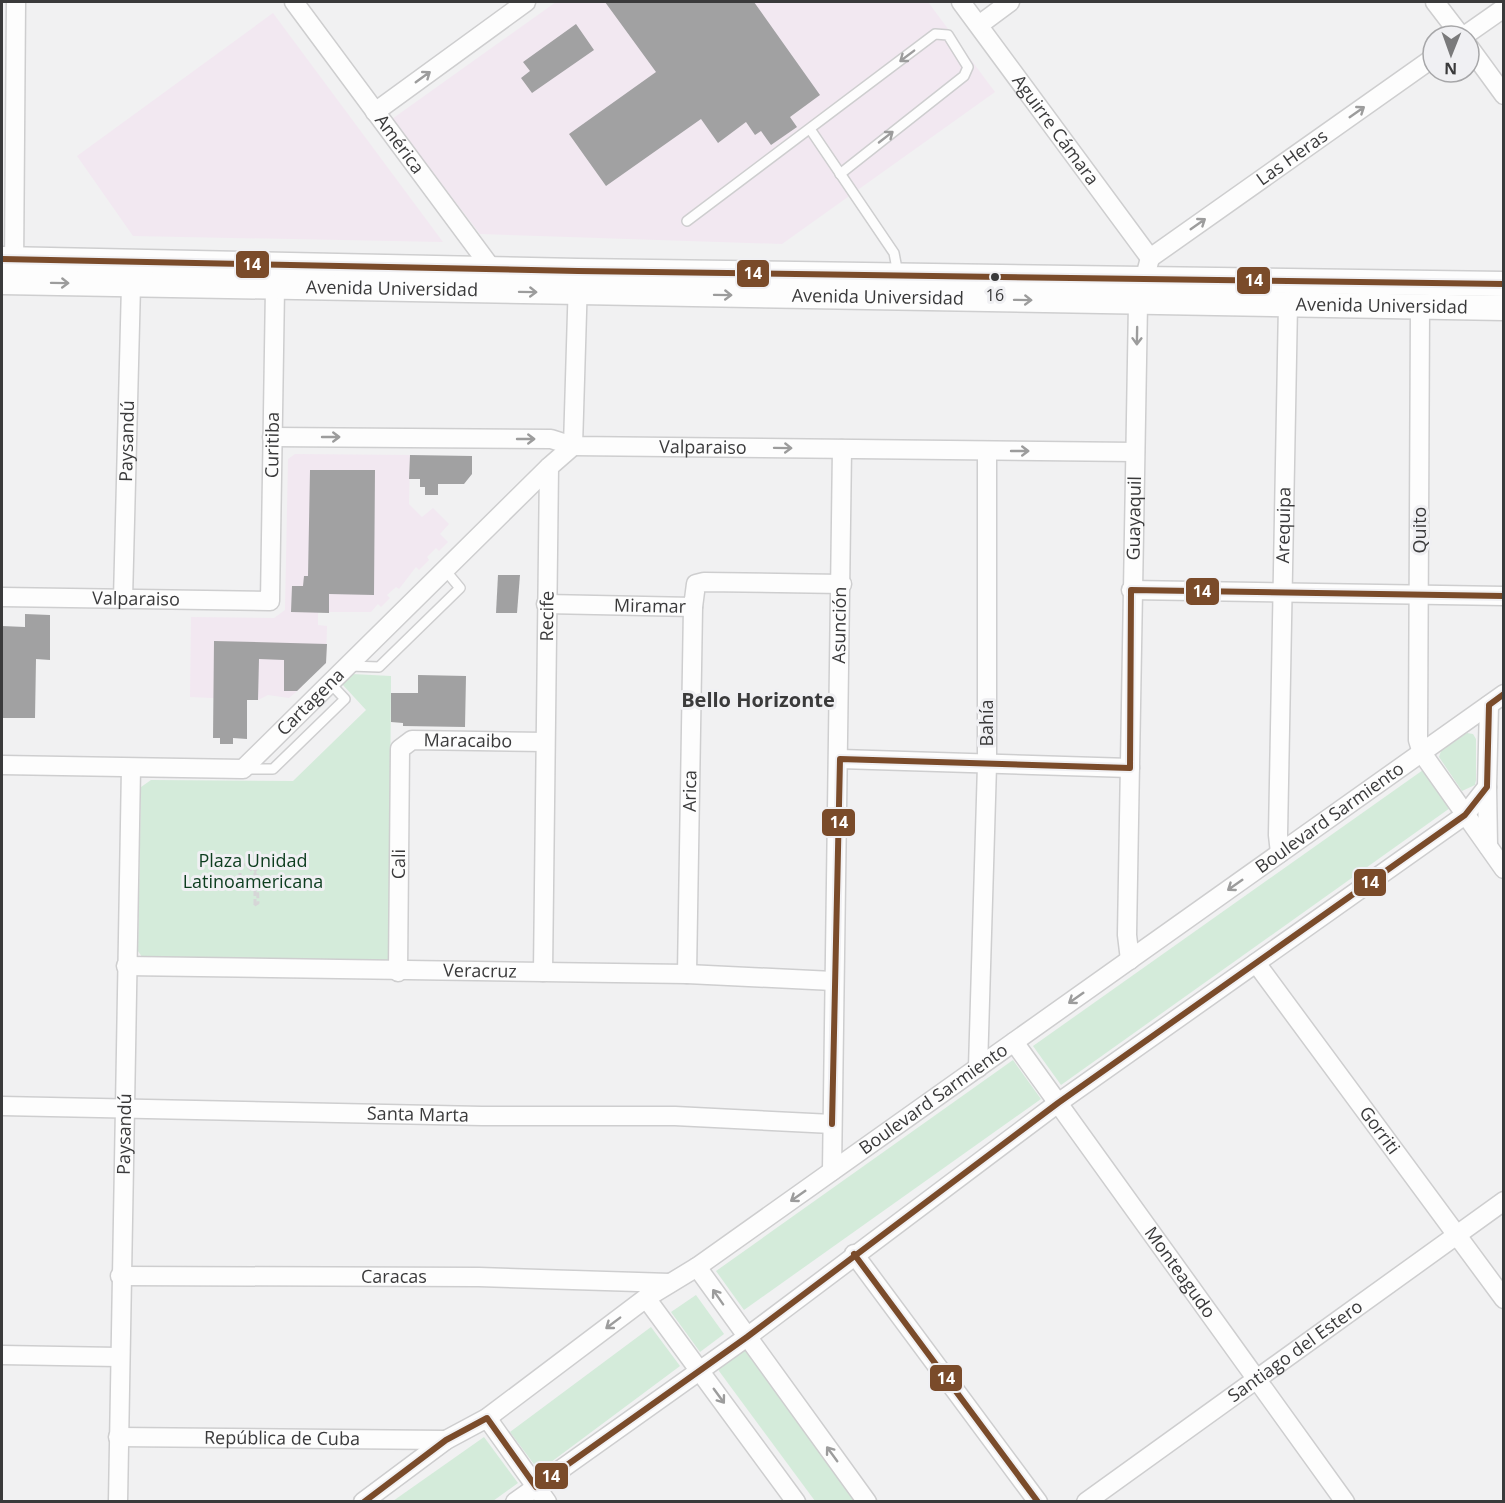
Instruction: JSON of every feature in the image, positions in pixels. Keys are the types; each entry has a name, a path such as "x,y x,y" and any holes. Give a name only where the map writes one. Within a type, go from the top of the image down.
{"main road":[{"name":"Avenida Universidad","path":"8,271 131,285 275,288 493,280"},
{"name":"Avenida Universidad","path":"8,271 898,286 1144,280 1503,284"},
{"name":"Avenida Universidad","path":"1144,280 1288,304 1503,308"}],"street":[{"path":"8,271 16,2"},
{"name":"América","path":"294,2 375,112 493,280"},
{"path":"375,112 526,2"},
{"name":"Aguirre Cámara","path":"961,2 1144,280"},
{"path":"978,25 1010,2"},
{"path":"1435,2 1453,24"},
{"path":"1480,24 1503,8"},
{"path":"1481,64 1503,95"},
{"name":"Las Heras","path":"1144,280 1421,67"},
{"name":"Guayaquil","path":"1130,960 1127,935 1131,590 1144,280"},
{"path":"549,467 573,446 577,282"},
{"name":"Paysandú","path":"123,599 131,285"},
{"name":"Curitiba","path":"270,601 275,288"},
{"name":"Arequipa","path":"1280,853 1278,835 1288,304"},
{"name":"Quito","path":"1420,307 1418,740 1422,753"},
{"name":"Valparaiso","path":"272,437 551,439 573,446 1135,452"},
{"name":"Asunción","path":"832,1171 833,981 840,759 842,449"},
{"name":"Bahía","path":"978,1068 987,765 987,451"},
{"name":"Cartagena","path":"2,765 243,769 549,467"},
{"name":"Recife","path":"543,972 549,467"},
{"name":"Miramar","path":"546,604 693,607 696,584 704,582 842,584"},
{"path":"1131,590 1503,596"},
{"name":"Valparaiso","path":"2,597 270,601"},
{"name":"Arica","path":"687,974 693,607"},
{"name":"Boulevard Sarmiento","path":"363,1502 446,1440 487,1418 646,1299 697,1267 1503,694"},
{"path":"1488,846 1489,705"},
{"name":"Maracaibo","path":"398,756 400,749 412,740 545,742"},
{"path":"1422,753 1503,869"},
{"name":"Cali","path":"398,756 398,972"},
{"path":"840,759 1130,768"},
{"name":"Paysandú","path":"118,1502 118,1357 131,768"},
{"path":"515,1502 747,1337 854,1254 1058,1103 1466,815 1487,787"},
{"name":"Gorriti","path":"1256,963 1503,1299"},
{"name":"Veracruz","path":"126,966 398,972 687,974 833,981"},
{"name":"Monteagudo","path":"1014,1042 1345,1502"},
{"name":"Santa Marta","path":"2,1106 675,1116 832,1124"},
{"name":"Santiago del Estero","path":"1086,1502 1503,1201"},
{"path":"854,1254 1038,1502"},
{"path":"697,1267 867,1502"},
{"name":"Caracas","path":"120,1276 479,1278 670,1283"},
{"path":"646,1299 796,1502"},
{"path":"2,1355 118,1357"},
{"path":"487,1418 547,1502"},
{"name":"República de Cuba","path":"118,1437 446,1440"}],"lane":[{"path":"687,221 935,34 948,35 968,66 964,76 840,174"},
{"path":"810,129 894,253 898,286"}],"path":[{"path":"212,863 245,866 253,874 255,880 255,905"},
{"path":"240,864 240,878 255,880"}],"shaded area":[{"path":"556,2 928,2 995,92 782,244 480,234 392,119"},
{"path":"273,13 443,242 133,236 77,156"},
{"path":"295,454 410,455 409,504 422,517 433,508 449,524 440,534 448,542 439,551 436,548 419,570 416,567 399,589 396,587 387,595 390,598 381,607 378,604 371,612 318,612 318,625 327,626 326,663 302,680 302,687 289,698 268,695 258,700 190,697 191,617 274,618 285,610 288,459"}],"green space":[{"name":"Plaza Unidad Latinoamericana","path":"352,674 391,676 389,961 142,957 138,951 141,787 151,780 293,781 366,710 342,684"},
{"path":"1467,733 1473,734 1476,739 1476,780 1475,785 1462,791 1439,757 1441,751"},
{"path":"1423,770 1450,808 1061,1085 1033,1046"},
{"path":"1013,1060 1041,1099 744,1310 716,1271"},
{"path":"696,1295 724,1334 700,1352 671,1312"},
{"path":"651,1327 680,1366 539,1471 510,1432"},
{"path":"744,1350 855,1501 815,1501 719,1371 718,1368"},
{"path":"484,1437 518,1483 493,1501 393,1501"}],"building":[{"path":"605,2 754,2 820,95 790,117 797,127 771,145 761,131 755,135 746,122 718,143 701,119 606,186 569,134 656,72"},
{"path":"576,24 594,50 532,93 521,78 530,71 523,62"},
{"path":"410,455 472,456 472,474 464,484 438,484 438,495 425,495 425,487 420,487 420,479 409,479"},
{"path":"310,470 375,470 374,595 329,594 329,613 291,612 292,586 303,586 304,576 308,576"},
{"path":"498,575 520,575 517,613 496,613"},
{"path":"25,614 50,615 50,660 36,659 35,718 3,718 2,626 25,627"},
{"path":"214,641 327,644 326,663 297,691 284,691 284,660 259,659 258,700 247,700 247,739 233,738 233,744 220,744 220,738 213,738"},
{"path":"418,675 466,676 465,727 403,726 403,723 391,722 391,693 418,693"}],"transit line":[{"name":"14","path":"2,259 578,271 1504,284"},
{"name":"14","path":"832,1124 840,759 1130,768 1131,590 1504,596"},
{"name":"14","path":"364,1502 446,1440 487,1418 536,1487 747,1337 1058,1103 1465,815 1487,787 1489,705 1504,694"},
{"name":"14","path":"854,1254 1038,1502"}],"place":[{"name":"16","path":"995,277"}],"district":[{"name":"Bello Horizonte","path":"758,700"}]}
